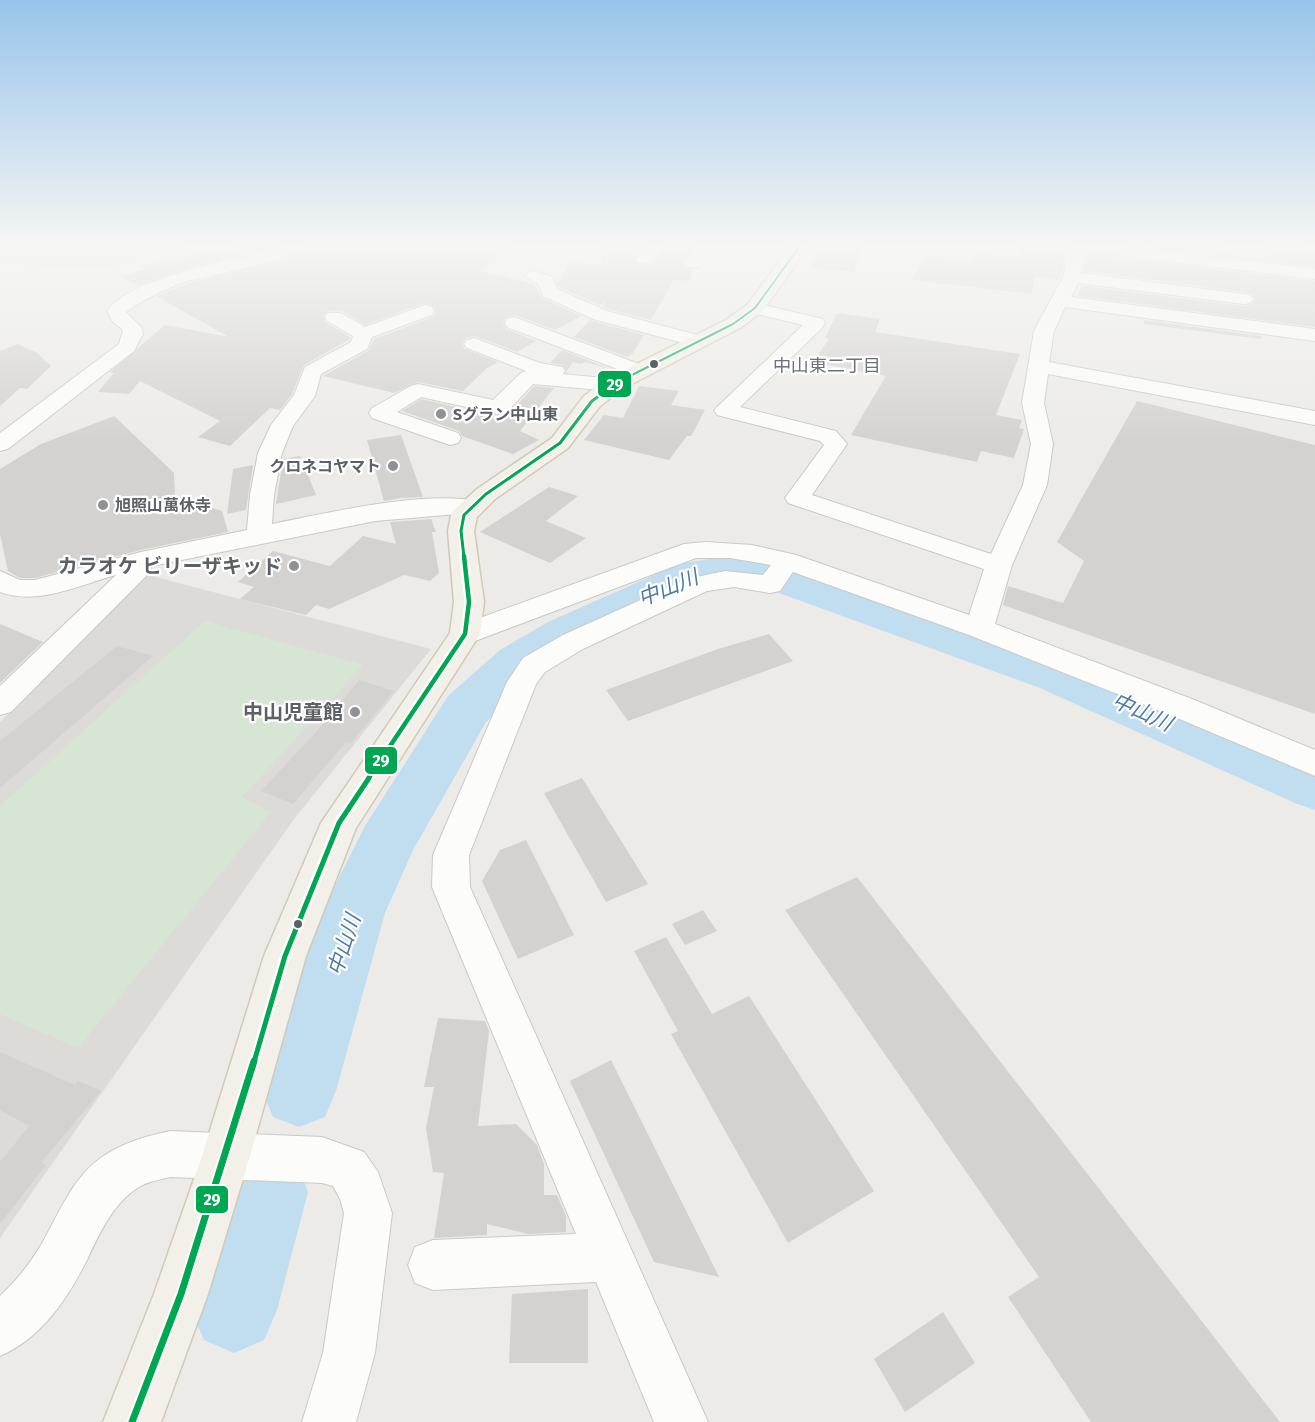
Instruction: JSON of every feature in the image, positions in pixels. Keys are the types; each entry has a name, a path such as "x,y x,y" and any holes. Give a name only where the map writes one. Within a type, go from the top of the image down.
{"main road":[{"path":"132,1422 181,1294 226,1156 285,956 339,823 465,634 468,592 461,531 464,515 486,494 560,443 592,402 624,379 733,324 749,312"}],"street":[{"path":"0,444 127,347 133,334 133,327 118,317 116,312"},
{"path":"363,334 422,312"},
{"path":"594,312 698,341"},
{"path":"773,312 816,323 725,410 828,436 836,444 797,498 999,565"},
{"path":"980,628 999,565 1035,485 1042,444 1033,403 1044,331 1054,312"},
{"path":"1145,312 1315,335"},
{"path":"334,317 363,334"},
{"path":"514,323 624,379"},
{"path":"259,535 262,495 270,453 282,425 304,396 312,371 360,345 363,334"},
{"path":"474,344 536,368 624,379"},
{"path":"1039,366 1315,418"},
{"path":"450,438 380,413 418,390 498,408 528,377 624,379"},
{"path":"7,590 50,586 141,560 384,510 435,505 472,507"},
{"path":"465,634 693,550 725,548 755,552 782,569 980,628 1181,707 1315,764"},
{"path":"0,705 138,569 141,560"},
{"path":"681,1422 451,887 451,855 522,682 534,665 573,642 698,585 718,578 740,578 770,585 782,569"},
{"path":"0,1330 42,1288 94,1198 110,1178 129,1165 149,1157 180,1154 322,1160 348,1168 361,1189 368,1213 349,1353 329,1422"},
{"path":"433,1265 610,1257"}],"shaded area":[{"path":"148,575 431,649 294,819 0,1238 0,722"}],"green space":[{"path":"205,621 363,665 242,797 270,813 78,1048 0,1014 0,806"}],"building":[{"path":"185,312 326,312 323,316 325,322 350,337 349,340 304,365 292,394 280,410 270,408 230,446 198,437 220,421 140,381 129,394 98,392 114,373 110,372 165,325 229,337"},
{"path":"344,312 399,312 365,325"},
{"path":"436,312 573,312 581,316 555,330 515,315 506,317 503,322 506,329 536,341 517,352 475,336 466,338 462,344 465,349 498,362 486,369 463,391 418,382 394,393 323,376 368,351 374,339 433,317"},
{"path":"621,312 655,312 651,320"},
{"path":"1203,312 1315,312 1315,327"},
{"path":"837,313 880,319 875,332 1020,354 996,415 1022,420 1019,428 1024,429 1014,458 981,451 977,462 851,435 886,376 813,362 829,339 825,338"},
{"path":"590,320 644,335 633,353 627,357 574,337"},
{"path":"1144,320 1261,336 1261,339 1144,324"},
{"path":"18,344 37,353 51,366 27,389 20,388 0,406 0,351"},
{"path":"562,350 610,369 585,362 580,364 573,362 567,371 562,365 550,363"},
{"path":"534,386 554,388 520,431 539,440 513,454 462,436 459,431 402,411 421,399 469,410 498,420 508,415"},
{"path":"639,386 679,391 671,405 705,410 691,436 687,436 669,460 584,440 604,415 623,418"},
{"path":"1137,401 1315,445 1315,714 1003,605 1008,586 1063,603 1084,561 1057,542"},
{"name":"旭照山萬休寺","path":"114,416 174,473 175,495 222,511 228,532 141,550 35,578 20,578 8,571 0,534 0,469 41,444"},
{"name":"クロネコヤマト","path":"401,435 423,497 403,498 405,497 384,501 367,440"},
{"path":"300,456 316,495 276,504 283,459"},
{"path":"253,465 246,510 227,514 233,469"},
{"path":"549,487 578,496 546,521 586,538 550,563 480,532"},
{"path":"431,519 436,532 432,532 439,573 430,581 404,575 329,609 316,605 306,615 240,599 254,587 238,582 273,551 330,566 363,536 396,544 390,522"},
{"path":"0,624 43,642 0,683"},
{"path":"769,634 793,661 628,721 606,690 718,649"},
{"path":"117,646 153,656 0,788 0,741"},
{"path":"359,680 394,691 351,743 346,742 293,804 261,791 316,732"},
{"path":"582,778 648,884 606,902 544,793"},
{"path":"526,840 574,935 518,959 482,881 500,850"},
{"path":"857,877 1280,1422 1091,1422 1008,1297 1039,1277 785,910"},
{"path":"703,910 717,931 685,945 672,924"},
{"path":"666,937 712,1014 749,996 874,1191 788,1243 671,1034 678,1031 634,951"},
{"path":"438,1018 485,1021 489,1031 478,1126 516,1124 537,1145 544,1164 544,1195 557,1195 566,1216 566,1232 528,1234 487,1224 487,1235 434,1238 444,1173 433,1172 426,1128 434,1087 424,1087"},
{"path":"0,1052 75,1085 78,1081 101,1091 41,1163 46,1165 0,1224 0,1162 29,1126 0,1110"},
{"path":"611,1060 719,1277 654,1262 570,1081"},
{"path":"588,1289 588,1363 509,1363 512,1294"},
{"path":"943,1312 975,1363 905,1412 874,1359"}],"waterway":[{"name":"中山川","path":"299,1091 353,913 386,843 467,709 518,662 565,633 695,574 738,567 761,571 831,595 1058,676 1315,788"},
{"name":"中山川","path":"234,1310 269,1192"}],"transit line":[{"name":"29","path":"132,1422 181,1294 226,1156 285,956 339,823 465,634 469,602 461,531 464,515 486,494 560,443 592,401 616,383 733,324 749,312"}],"place":[{"name":"Sグラン中山東","path":"441,414"},
{"name":"クロネコヤマト","path":"393,466"},
{"name":"旭照山萬休寺","path":"103,505"},
{"name":"カラオケ ビリーザキッド","path":"294,566"},
{"name":"中山児童館","path":"355,712"}],"district":[{"name":"中山東二丁目","path":"827,366"}]}
